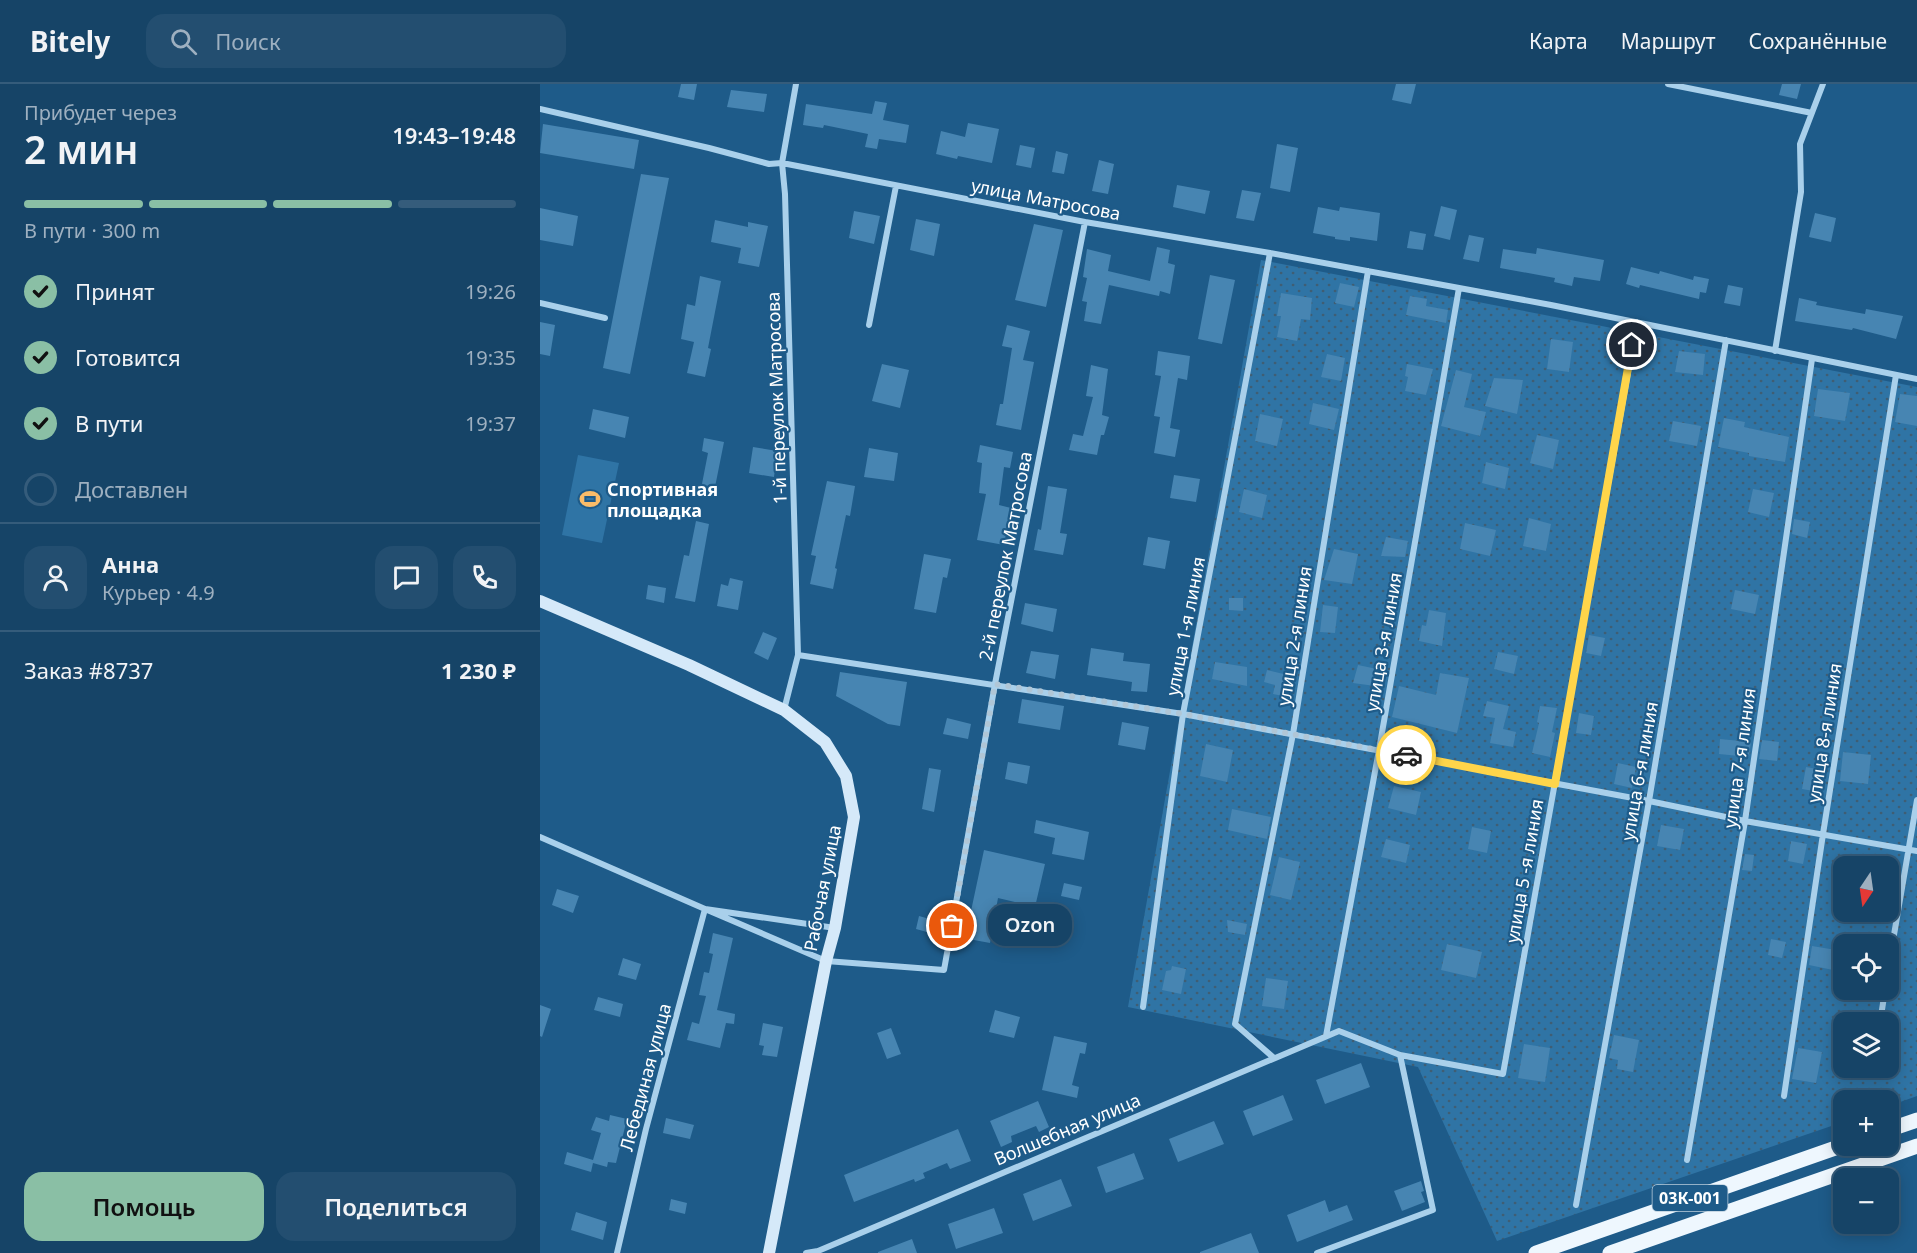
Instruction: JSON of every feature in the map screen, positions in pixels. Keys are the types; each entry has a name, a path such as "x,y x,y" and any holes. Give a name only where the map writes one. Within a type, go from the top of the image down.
{"main road":[{"name":"Рабочая улица","path":"540,601 689,665 784,710 825,742 846,776 854,817 835,928 826,961 769,1253"},
{"path":"1899,1126 1917,1120"},
{"name":"03К-001","path":"1610,1253 1917,1146"},
{"name":"03К-001","path":"1536,1253 1833,1149"}],"street":[{"name":"1-й переулок Матросова","path":"784,710 798,655 785,194 782,163 796,84"},
{"path":"1668,84 1812,113"},
{"path":"1775,351 1801,192 1800,144 1823,84"},
{"name":"улица Матросова","path":"540,109 769,164 782,163 1085,222 1270,253 1551,305 1917,379"},
{"path":"869,325 896,186"},
{"name":"2-й переулок Матросова","path":"705,909 826,961 944,970 995,684 1085,222"},
{"name":"улица 1-я линия","path":"1143,1007 1183,714 1270,253"},
{"name":"улица 2-я линия","path":"1274,1058 1235,1024 1293,734 1368,271"},
{"name":"улица 3-я линия","path":"1326,1036 1379,750 1459,288"},
{"path":"540,303 605,318"},
{"name":"улица 5 -я линия","path":"1400,1055 1503,1074 1636,322"},
{"name":"улица 6-я линия","path":"1576,1205 1649,801 1726,340"},
{"name":"улица 7-я линия","path":"1687,1160 1745,821 1812,359"},
{"name":"улица 8-я линия","path":"1784,1096 1896,375"},
{"path":"798,655 1183,714 1745,821 1917,851"},
{"path":"1894,934 1917,800"},
{"path":"540,837 705,909 835,928"},
{"name":"Лебединая улица","path":"618,1253 646,1129 705,909"},
{"name":"Волшебная улица","path":"806,1253 818,1251 1339,1031 1400,1055"},
{"path":"1317,1253 1433,1210 1400,1055"}],"shaded area":[{"path":"1261,260 1917,387 1917,1096 1899,1102 1899,1090 1833,1090 1833,1125 1497,1241 1418,1067 1128,1007"},
{"name":"Спортивная площадка","path":"578,455 619,463 602,543 562,535"}],"building":[{"path":"681,84 697,84 694,100 678,97"},
{"path":"1396,84 1416,84 1411,104 1392,100"},
{"path":"1782,84 1801,84 1797,99 1779,95"},
{"path":"731,90 767,94 764,112 727,107"},
{"path":"875,101 887,103 883,120 909,125 906,143 879,139 877,149 865,147 868,134 824,125 823,128 803,125 806,104 872,114"},
{"path":"968,123 999,129 992,163 936,154 941,131 965,137"},
{"path":"543,124 639,140 634,169 540,153"},
{"path":"1277,144 1298,148 1290,192 1270,188"},
{"path":"1020,145 1035,148 1031,168 1016,165"},
{"path":"1056,151 1068,154 1064,174 1052,172"},
{"path":"1099,160 1114,164 1108,194 1092,191"},
{"path":"641,174 669,178 630,374 603,368"},
{"path":"1177,185 1210,191 1205,214 1173,207"},
{"path":"1242,190 1261,193 1254,221 1236,218"},
{"path":"1441,206 1457,210 1450,240 1434,236"},
{"path":"1318,207 1339,211 1340,207 1380,213 1377,241 1350,237 1350,241 1313,233"},
{"path":"540,208 578,216 573,246 540,240"},
{"path":"854,211 880,216 874,244 849,238"},
{"path":"1815,213 1836,218 1831,242 1809,237"},
{"path":"916,219 940,224 934,256 910,250"},
{"path":"715,220 748,227 748,222 768,226 759,267 738,263 741,248 711,242"},
{"path":"1034,224 1063,230 1046,307 1015,300"},
{"path":"1410,231 1426,234 1423,250 1407,248"},
{"path":"1469,235 1484,238 1479,262 1463,259"},
{"path":"1157,247 1170,250 1168,263 1175,265 1170,294 1160,291 1159,296 1109,285 1101,324 1084,321 1087,302 1082,301 1087,278 1083,277 1087,249 1111,255 1108,271 1150,281"},
{"path":"1537,248 1604,260 1600,281 1574,277 1572,286 1554,282 1555,278 1500,268 1503,249 1536,254"},
{"path":"1631,267 1659,274 1660,271 1693,280 1694,276 1709,279 1706,293 1700,292 1699,299 1640,285 1639,288 1626,284"},
{"path":"1210,275 1235,280 1222,344 1198,339"},
{"path":"700,276 721,281 708,348 711,349 705,377 687,373 694,342 681,339 687,304 695,306"},
{"path":"1340,283 1359,287 1354,307 1335,303"},
{"path":"1728,285 1743,288 1740,306 1724,303"},
{"path":"1281,293 1312,298 1310,320 1301,319 1297,341 1277,337 1281,316 1277,316"},
{"path":"1410,296 1427,299 1426,306 1448,310 1446,323 1406,315"},
{"path":"1799,298 1817,302 1816,305 1865,314 1866,309 1903,316 1896,339 1853,328 1852,330 1795,321"},
{"path":"540,322 555,325 550,356 540,354"},
{"path":"1007,325 1030,331 1023,360 1034,362 1021,430 996,425 1000,404 1003,404 1012,348 1002,346"},
{"path":"1551,339 1573,342 1569,372 1547,369"},
{"path":"1158,351 1190,356 1187,380 1178,378 1170,428 1180,430 1175,457 1154,453 1160,417 1154,416 1161,376 1155,375"},
{"path":"1679,351 1705,354 1703,375 1675,372"},
{"path":"1327,354 1345,358 1341,381 1321,377"},
{"path":"882,364 909,370 900,408 872,401"},
{"path":"1407,364 1433,369 1426,395 1405,391 1408,377 1405,376"},
{"path":"1091,365 1108,369 1102,415 1109,417 1104,435 1101,435 1097,455 1069,450 1073,434 1083,436 1093,397 1086,396"},
{"path":"1456,370 1472,374 1464,407 1486,412 1480,436 1441,426"},
{"path":"1494,378 1523,380 1517,414 1485,406"},
{"path":"1818,389 1850,393 1845,421 1814,416"},
{"path":"1900,394 1917,396 1917,426 1895,422"},
{"path":"1313,403 1339,409 1334,430 1309,424"},
{"path":"593,409 629,417 625,438 589,429"},
{"path":"1260,414 1283,419 1277,446 1255,441"},
{"path":"1724,418 1745,422 1744,427 1789,437 1785,462 1749,456 1749,453 1718,447"},
{"path":"1673,421 1701,426 1697,446 1669,441"},
{"path":"1537,435 1559,440 1553,469 1530,463"},
{"path":"704,438 724,442 713,497 700,494 708,453 702,451"},
{"path":"980,445 1013,452 1010,468 1004,467 999,505 1011,508 1004,545 977,540 986,494 979,493 982,463 977,462"},
{"path":"753,447 777,451 774,477 749,473"},
{"path":"869,448 898,453 894,481 864,477"},
{"path":"1486,462 1509,468 1505,489 1482,483"},
{"path":"1174,475 1200,479 1196,502 1170,498"},
{"path":"827,481 855,486 850,516 846,515 833,589 810,584 816,556 811,555"},
{"path":"1048,486 1067,489 1060,533 1067,534 1063,555 1034,550 1038,529 1041,530"},
{"path":"1244,489 1267,495 1262,518 1239,512"},
{"path":"1753,489 1774,493 1769,517 1748,512"},
{"path":"1529,518 1551,524 1546,551 1523,546"},
{"path":"1794,519 1810,522 1807,538 1792,534"},
{"path":"696,521 709,524 695,602 675,598 684,555 689,556"},
{"path":"1465,523 1496,530 1490,556 1460,549"},
{"path":"1148,537 1170,541 1165,569 1143,565"},
{"path":"1386,537 1408,541 1405,557 1381,556"},
{"path":"1334,549 1358,554 1352,584 1324,580"},
{"path":"924,554 951,559 947,578 943,577 936,613 914,609"},
{"path":"730,578 743,581 738,610 717,606 721,584 728,586"},
{"path":"648,585 666,588 664,603 646,599"},
{"path":"1735,590 1759,595 1755,614 1731,609"},
{"path":"1229,598 1243,598 1243,611 1229,610"},
{"path":"1025,603 1057,609 1053,632 1021,624"},
{"path":"1323,605 1338,607 1335,633 1320,632"},
{"path":"1429,610 1446,613 1442,646 1419,641 1422,625 1426,626"},
{"path":"763,632 777,638 768,660 754,653"},
{"path":"1589,635 1605,638 1601,656 1586,653"},
{"path":"1091,648 1124,653 1123,661 1150,664 1147,692 1131,691 1132,682 1087,675"},
{"path":"1031,651 1059,655 1055,679 1026,673"},
{"path":"1498,652 1518,656 1514,674 1494,669"},
{"path":"1215,662 1247,667 1247,686 1212,679"},
{"path":"1358,665 1377,669 1375,686 1353,683"},
{"path":"1267,670 1292,676 1288,697 1273,694 1275,685 1264,682"},
{"path":"840,672 907,682 900,726 888,724 836,696"},
{"path":"1440,673 1469,678 1457,733 1392,717 1399,686 1436,695"},
{"path":"1022,699 1064,706 1060,730 1018,723"},
{"path":"1487,701 1509,706 1503,729 1516,732 1513,747 1490,743 1495,718 1483,716"},
{"path":"1540,706 1557,708 1550,757 1532,753 1539,723 1537,722"},
{"path":"1579,713 1594,716 1591,735 1576,733"},
{"path":"947,718 971,724 968,739 943,734"},
{"path":"1122,722 1149,727 1145,750 1118,745"},
{"path":"1720,739 1751,742 1749,757 1719,754"},
{"path":"1762,740 1779,742 1777,761 1759,759"},
{"path":"1206,744 1233,750 1227,782 1200,776"},
{"path":"1843,752 1871,755 1868,784 1840,781"},
{"path":"1008,762 1030,766 1027,784 1005,779"},
{"path":"1618,763 1636,767 1632,788 1614,784"},
{"path":"1806,767 1823,770 1819,792 1802,789"},
{"path":"929,768 941,770 934,812 922,809"},
{"path":"1394,786 1421,792 1416,815 1388,808"},
{"path":"1232,809 1271,817 1267,839 1228,830"},
{"path":"1036,820 1089,832 1084,860 1052,854 1055,838 1034,833"},
{"path":"1661,825 1684,829 1680,850 1657,846"},
{"path":"1472,827 1491,831 1487,853 1468,849"},
{"path":"1386,839 1410,845 1406,863 1381,857"},
{"path":"1791,841 1807,844 1803,864 1788,861"},
{"path":"984,850 1045,864 1035,907 998,898 990,943 958,937 963,909 971,911"},
{"path":"1745,854 1754,855 1752,871 1742,870"},
{"path":"1279,857 1300,862 1291,900 1270,895"},
{"path":"1064,883 1082,887 1079,900 1061,896"},
{"path":"557,889 579,896 573,913 552,905"},
{"path":"919,916 937,921 934,934 916,929"},
{"path":"1227,920 1247,924 1245,935 1228,932"},
{"path":"713,933 733,938 717,1010 735,1014 734,1024 726,1023 720,1048 687,1040 692,1022 699,1024 706,996 699,995 704,972 709,973 713,954 709,953"},
{"path":"1771,939 1786,942 1782,958 1768,955"},
{"path":"1447,944 1482,952 1476,978 1441,970"},
{"path":"1812,946 1833,950 1833,970 1809,965"},
{"path":"623,958 641,964 636,980 618,975"},
{"path":"1172,966 1186,969 1181,994 1162,990 1166,971 1171,970"},
{"path":"1266,978 1288,981 1284,1009 1262,1006"},
{"path":"598,997 623,1004 620,1017 594,1010"},
{"path":"540,1005 551,1009 542,1037 540,1036"},
{"path":"995,1010 1020,1017 1014,1038 989,1032"},
{"path":"763,1023 783,1027 777,1057 762,1055 764,1046 759,1045"},
{"path":"891,1028 901,1054 887,1059 877,1033"},
{"path":"1614,1035 1639,1040 1633,1072 1617,1069 1618,1060 1609,1058"},
{"path":"1054,1036 1087,1043 1085,1054 1080,1053 1072,1085 1079,1087 1077,1098 1042,1090"},
{"path":"1524,1044 1550,1048 1545,1082 1518,1078"},
{"path":"1798,1048 1822,1052 1816,1083 1792,1079"},
{"path":"1361,1063 1370,1087 1325,1104 1316,1080"},
{"path":"1283,1095 1293,1120 1253,1136 1243,1111"},
{"path":"1038,1101 1049,1127 1039,1132 1036,1126 1011,1136 1012,1142 1001,1147 990,1121"},
{"path":"610,1115 627,1119 616,1163 608,1162 607,1167 593,1163 591,1172 564,1164 567,1152 593,1160 601,1133 591,1130 596,1117 609,1121"},
{"path":"666,1118 694,1125 690,1139 663,1133"},
{"path":"1214,1121 1224,1144 1178,1162 1169,1139"},
{"path":"958,1129 971,1161 950,1169 947,1163 923,1173 925,1178 915,1182 914,1179 854,1202 844,1175"},
{"path":"1134,1153 1144,1179 1106,1193 1097,1167"},
{"path":"1061,1179 1072,1206 1033,1221 1023,1194"},
{"path":"1421,1181 1424,1191 1421,1192 1425,1202 1402,1211 1394,1191"},
{"path":"671,1199 687,1203 685,1214 669,1210"},
{"path":"1325,1200 1329,1212 1347,1205 1353,1220 1297,1242 1287,1215"},
{"path":"994,1208 1003,1233 956,1249 948,1224"},
{"path":"576,1212 607,1222 603,1240 571,1230"},
{"path":"1251,1233 1259,1253 1200,1253 1200,1252"},
{"path":"912,1239 917,1253 878,1253 878,1252"}],"way so far":[{"path":"952,926 995,684 1183,714 1406,755"}],"place":[{"name":"Спортивная площадка","path":"590,499"},
{"name":"Ozon","path":"952,926"}],"route":[{"path":"1406,755 1555,784 1632,345"}]}
